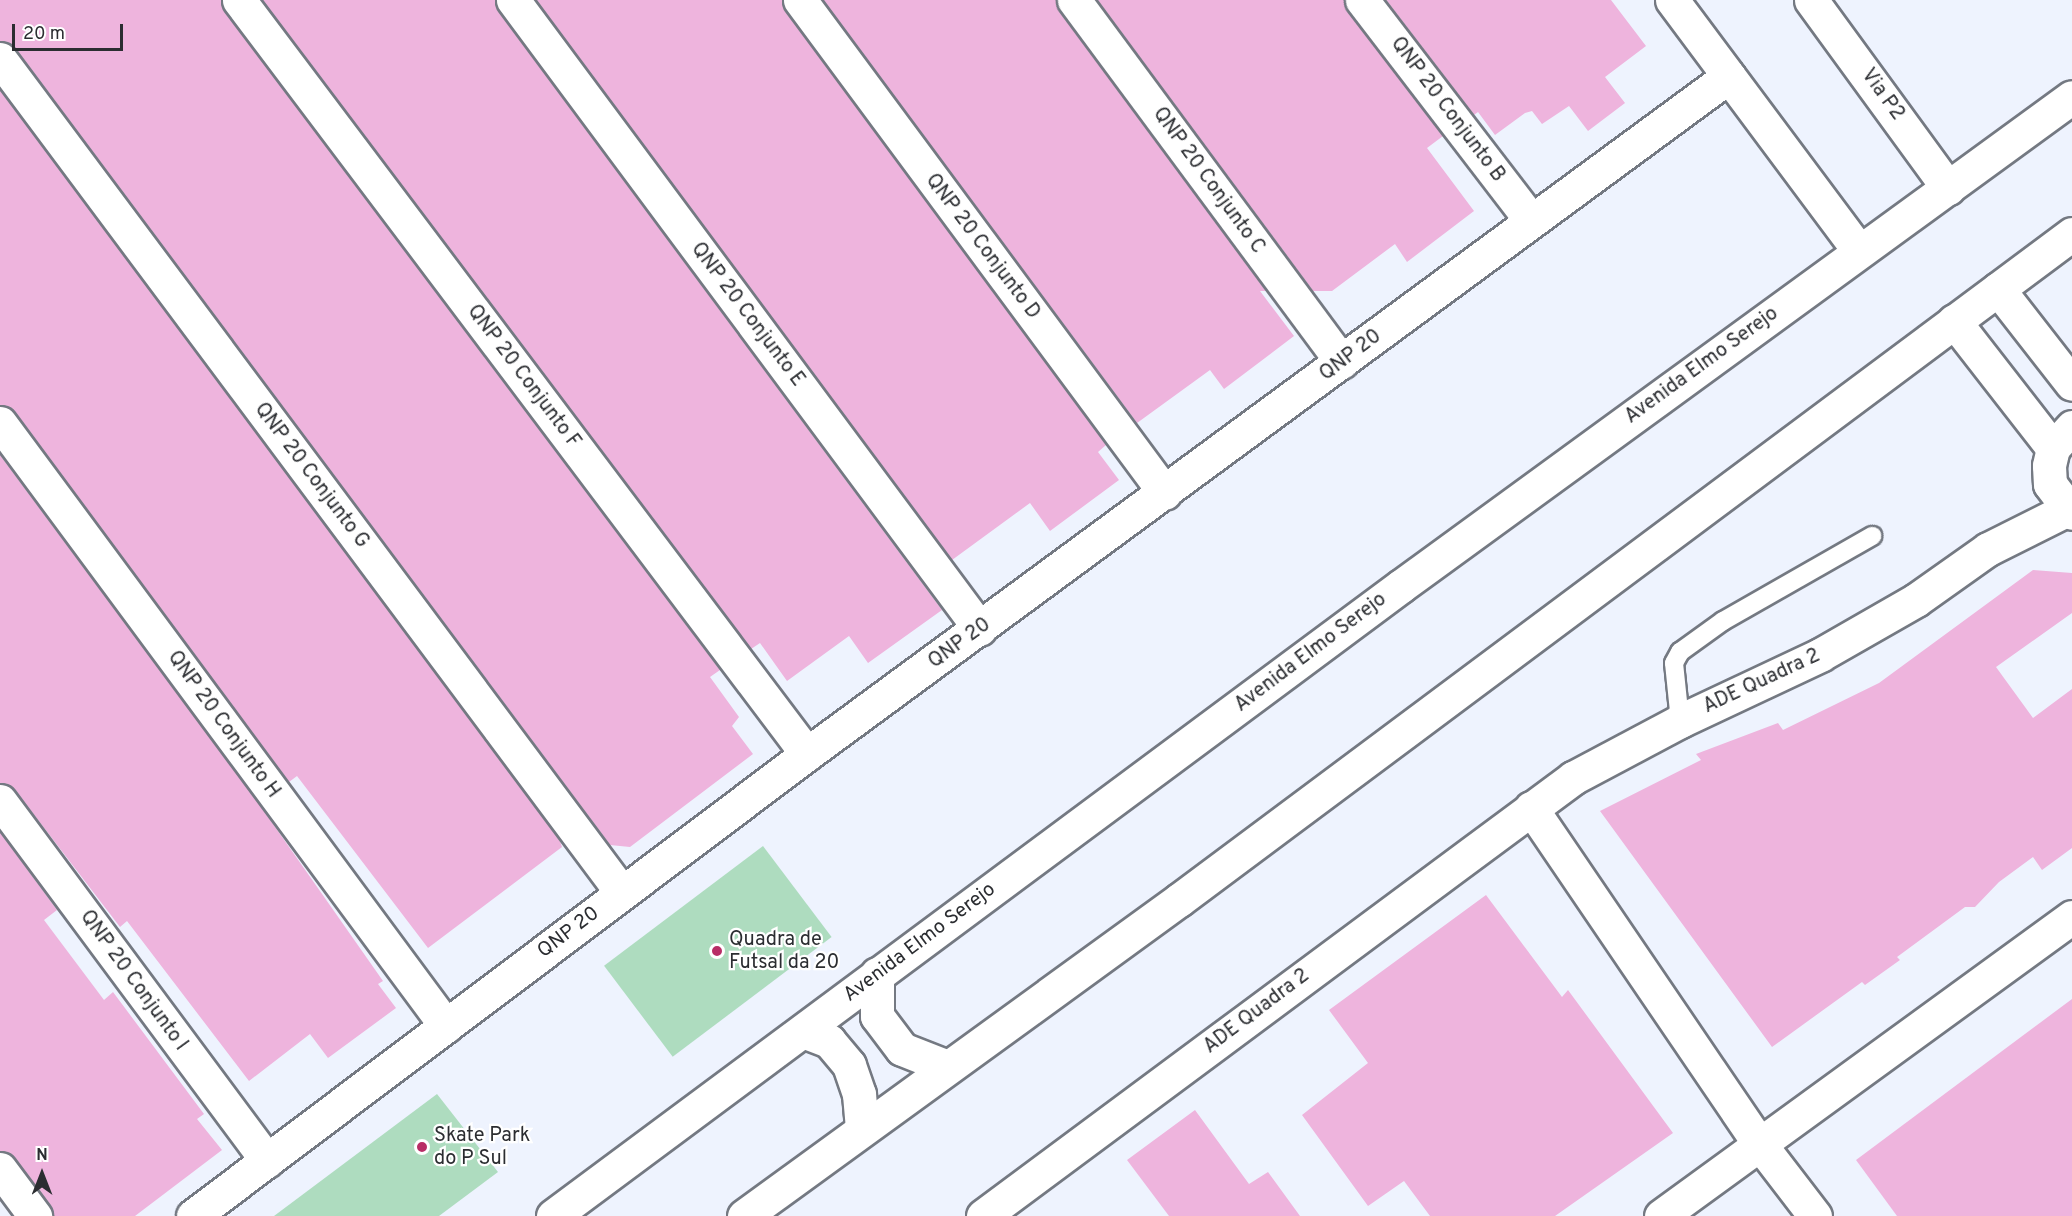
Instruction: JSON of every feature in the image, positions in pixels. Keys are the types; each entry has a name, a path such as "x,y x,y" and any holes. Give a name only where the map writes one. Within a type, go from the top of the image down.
{"street":[{"name":"QNP 20 Conjunto F","path":"239,0 807,754"},
{"name":"QNP 20 Conjunto E","path":"513,0 980,629"},
{"name":"QNP 20 Conjunto D","path":"800,0 1165,494"},
{"name":"QNP 20 Conjunto C","path":"1074,0 1342,362"},
{"name":"QNP 20 Conjunto B","path":"1362,0 1531,220"},
{"path":"1672,0 1859,251"},
{"name":"Via P2","path":"1815,1 1948,188"},
{"name":"QNP 20 Conjunto G","path":"0,59 622,893"},
{"name":"QNP 20","path":"193,1216 807,754 1165,494 1531,220 1729,76"},
{"name":"Avenida Elmo Serejo","path":"553,1216 877,974 2072,96"},
{"path":"744,1216 945,1066 1179,900 2072,234"},
{"path":"1998,289 2072,384"},
{"path":"1954,321 2062,437 2063,502"},
{"name":"QNP 20 Conjunto H","path":"0,423 446,1026"},
{"name":"ADE Quadra 2","path":"983,1216 1573,778 1680,721 1820,655 1916,600 1988,549 2063,502"},
{"name":"QNP 20 Conjunto I","path":"0,801 267,1161"},
{"path":"1531,808 1759,1143 1815,1216"},
{"path":"1661,1216 2072,916"},
{"path":"877,974 877,1016 902,1049 945,1066"},
{"path":"803,1031 829,1041 849,1065 860,1094 862,1128"},
{"path":"0,1169 35,1216"}],"lane":[{"path":"1680,721 1674,663 1680,652 1723,621 1872,536"}],"green space":[{"name":"Quadra de Futsal da 20","path":"763,846 832,937 673,1057 604,966"},
{"name":"Skate Park do P Sul","path":"437,1094 498,1172 439,1216 274,1216"}],"building":[{"path":"0,0 221,0 224,11 720,670 710,677 739,717 732,726 753,754 630,847 610,845 15,48 0,41"},
{"path":"262,0 495,0 498,11 942,610 868,663 849,636 787,681 760,643 751,649"},
{"path":"536,0 782,0 785,11 1106,445 1098,452 1119,480 1050,531 1030,503 952,560"},
{"path":"823,0 1056,0 1059,11 1266,291 1260,291 1294,336 1224,389 1210,370 1137,423"},
{"path":"1097,0 1344,0 1347,11 1443,136 1427,148 1474,211 1407,262 1395,244 1332,291 1313,291"},
{"path":"1386,0 1611,0 1646,46 1605,77 1625,103 1588,131 1569,106 1542,124 1532,111 1525,113 1495,135 1478,112 1474,115"},
{"path":"0,90 560,841 562,847 428,948 297,776 289,782 15,412 0,405"},
{"path":"0,455 259,804 383,981 378,984 396,1008 328,1058 310,1034 249,1081 127,921 120,927 15,790 0,783"},
{"path":"2033,570 2072,573 2072,613 1996,667 2033,718 2072,689 2072,848 2042,870 2033,857 1999,882 1975,907 1965,907 1897,957 1900,960 1865,985 1862,982 1772,1047 1600,811 1701,760 1696,754 1778,723 1783,730 1879,683"},
{"path":"0,832 57,910 44,920 104,1000 113,992 204,1114 197,1119 222,1150 135,1216 53,1216 50,1205 15,1158 0,1151"},
{"path":"1486,895 1562,997 1568,990 1673,1133 1555,1216 1430,1216 1404,1181 1368,1206 1302,1115 1368,1063 1329,1010"},
{"path":"2072,999 2072,1216 1897,1216 1856,1160"},
{"path":"1195,1110 1249,1184 1268,1172 1300,1216 1169,1216 1127,1160"}],"place":[{"name":"Quadra de Futsal da 20","path":"717,951"},
{"name":"Skate Park do P Sul","path":"422,1147"}]}
